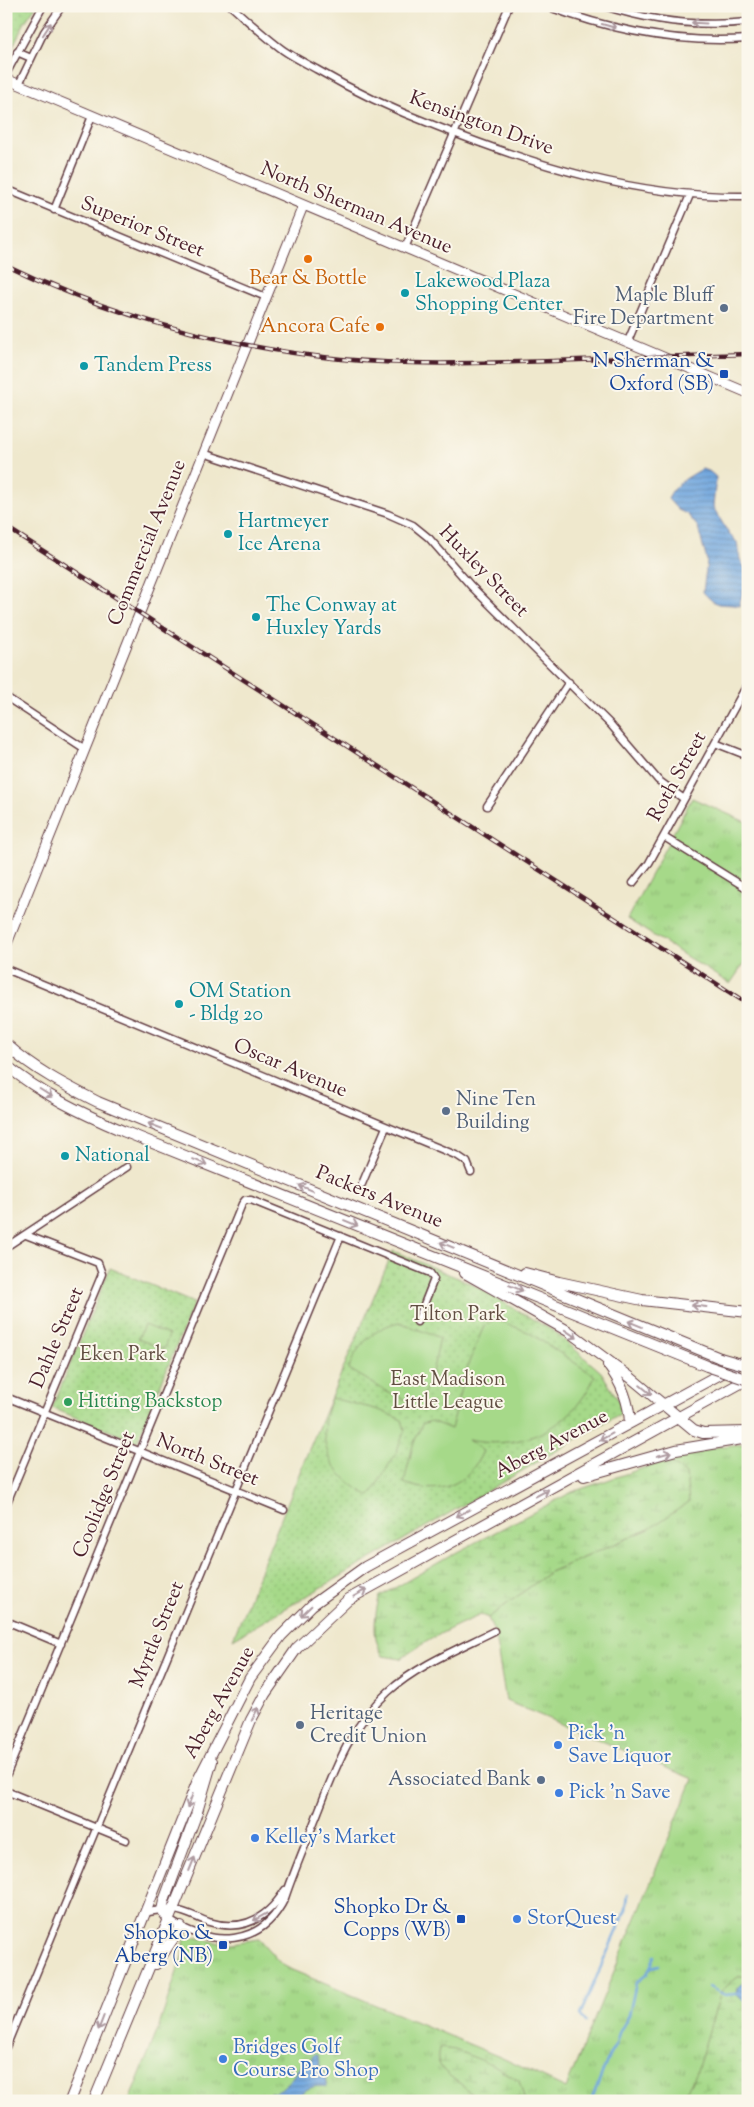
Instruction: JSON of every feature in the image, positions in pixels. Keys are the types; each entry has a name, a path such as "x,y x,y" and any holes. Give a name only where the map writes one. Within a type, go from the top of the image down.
{"main road":[{"name":"Packers Avenue","path":"6,1044 58,1082 98,1102 493,1263 556,1292 720,1358 748,1366"},
{"name":"Packers Avenue","path":"6,1065 48,1094 86,1115 706,1366 748,1380"},
{"path":"438,1258 564,1329 599,1354 691,1428 703,1433 748,1432"},
{"path":"493,1263 559,1282 642,1300 748,1312"},
{"path":"599,1354 619,1382 628,1404 630,1424"},
{"name":"Aberg Avenue","path":"70,2101 198,1780 216,1741 250,1678 272,1647 312,1605 365,1567 748,1359"},
{"path":"713,1398 721,1388 748,1374"},
{"name":"Aberg Avenue","path":"94,2101 251,1720 265,1694 297,1648 349,1599 748,1380"},
{"path":"566,1481 676,1450 748,1438"},
{"path":"169,1920 162,1910 167,1889 202,1798 216,1741"},
{"path":"142,1986 181,1927"}],"street":[{"path":"6,74 43,6"},
{"path":"19,84 44,32 62,6"},
{"name":"Kensington Drive","path":"231,6 284,51 334,80 391,109 453,133 585,177 632,187 690,195 748,196"},
{"path":"405,248 509,6"},
{"path":"546,6 620,29 674,38 748,38"},
{"path":"604,6 632,15 677,21 748,22"},
{"path":"17,52 31,58"},
{"name":"North Sherman Avenue","path":"6,79 748,393"},
{"path":"54,210 92,116"},
{"name":"Superior Street","path":"6,189 266,297"},
{"path":"628,341 690,195"},
{"name":"Commercial Avenue","path":"6,946 303,206"},
{"name":"Huxley Street","path":"203,453 388,514 413,525 429,538 471,586 611,725 658,780 684,799"},
{"path":"487,806 569,682"},
{"name":"Roth Street","path":"633,883 649,863 748,684"},
{"path":"6,696 84,749"},
{"path":"715,743 748,756"},
{"path":"664,837 748,889"},
{"name":"Commercial Avenue","path":"6,928 26,893"},
{"name":"Oscar Avenue","path":"6,969 386,1128 458,1156 467,1162 472,1172"},
{"path":"362,1184 386,1128"},
{"path":"6,1247 128,1167"},
{"name":"Coolidge Street","path":"6,1776 242,1204 246,1200 251,1200 341,1236"},
{"name":"Dahle Street","path":"6,1505 101,1279 102,1268 97,1263 26,1235"},
{"path":"341,1236 424,1270 434,1277 417,1322"},
{"name":"Myrtle Street","path":"6,2047 341,1236"},
{"name":"North Street","path":"6,1397 284,1510"},
{"path":"6,1621 61,1644"},
{"path":"169,1920 181,1927 221,1938 247,1936 261,1929 280,1908 336,1769 351,1736 362,1720 389,1691 429,1664 494,1631"},
{"path":"6,1791 126,1840"},
{"path":"144,1913 173,1909 218,1924 239,1924 254,1921 270,1910 291,1881"}],"green space":[{"path":"6,6 36,6 25,22 6,60"},
{"path":"692,798 748,823 748,958 730,984 627,919"},
{"name":"East Madison Little League","path":"393,1251 470,1283 555,1332 601,1372 625,1411 233,1639 307,1454"},
{"name":"Eken Park","path":"110,1268 194,1303 137,1442 52,1408"},
{"path":"495,1319 528,1332 595,1376 585,1394 573,1409 544,1432 508,1442 489,1443 468,1440 483,1451 477,1463 461,1480 451,1485 429,1489 404,1483 413,1445 422,1424 431,1421 451,1429 469,1362 484,1326"},
{"path":"399,1322 440,1338 431,1377 422,1398 412,1402 389,1393 349,1369 361,1345 382,1328"},
{"path":"144,1325 169,1335 164,1349 138,1339"},
{"path":"331,1398 379,1410 402,1420 405,1430 396,1453 370,1496 344,1478 335,1467 329,1455 325,1442 324,1428"},
{"path":"748,1443 748,2101 129,2101 157,2032 183,1954 185,1935 225,1944 259,1939 281,1964 292,1970 500,2057 566,2088 693,1779 506,1701 494,1631 488,1618 550,1572 649,1529 685,1474 667,1460 717,1447"},
{"path":"667,1460 686,1474 689,1502 649,1529 550,1572 488,1618 481,1615 460,1624 430,1640 401,1659 383,1656 375,1634 375,1620 379,1597 457,1552 572,1492"},
{"path":"739,1976 748,1976 748,1982 743,1982 737,1988 748,2002 748,2101 680,2101 696,2074 721,1991"},
{"path":"440,2048 455,2050 494,2065 519,2081 525,2101 474,2101 468,2090 442,2068 438,2055"}],"water":[{"path":"702,469 709,471 716,477 713,507 729,534 737,542 740,559 746,570 746,589 743,592 739,606 716,603 703,592 707,561 698,527 687,514 678,510 668,499 678,485"},
{"path":"743,1982 748,1982 748,2002 742,2000 736,1994 737,1988"},
{"path":"314,2054 318,2056 327,2087 309,2088 301,2093 296,2101 272,2101 270,2092 276,2093 290,2081 303,2061 311,2060"}],"waterway":[{"path":"586,2022 580,2015 626,1909 628,1895"},
{"path":"591,2101 619,2033 629,2015 636,1983 647,1974 655,1956"},
{"path":"651,1967 659,1965"},
{"path":"709,1987 725,1995 736,1994"}],"railway":[{"path":"6,265 86,300 170,327 298,354 394,363 554,361 748,354"},
{"path":"6,527 748,1004"}],"place":[{"name":"Bear & Bottle","path":"308,259"},
{"name":"Lakewood Plaza Shopping Center","path":"405,293"},
{"name":"Maple Bluff Fire Department","path":"724,308"},
{"name":"Ancora Cafe","path":"380,327"},
{"name":"Tandem Press","path":"84,366"},
{"name":"N Sherman & Oxford (SB)","path":"724,374"},
{"name":"Hartmeyer Ice Arena","path":"228,534"},
{"name":"The Conway at Huxley Yards","path":"256,617"},
{"name":"OM Station - Bldg 20","path":"179,1004"},
{"name":"Nine Ten Building","path":"446,1111"},
{"name":"National","path":"65,1156"},
{"name":"Hitting Backstop","path":"68,1402"},
{"name":"Heritage Credit Union","path":"300,1725"},
{"name":"Pick 'n Save Liquor","path":"558,1745"},
{"name":"Associated Bank","path":"541,1780"},
{"name":"Pick 'n Save","path":"559,1793"},
{"name":"Kelley's Market","path":"255,1838"},
{"name":"Shopko Dr & Copps (WB)","path":"461,1919"},
{"name":"StorQuest","path":"517,1919"},
{"name":"Shopko & Aberg (NB)","path":"223,1945"},
{"name":"Bridges Golf Course Pro Shop","path":"223,2059"}],"park label":[{"name":"Tilton Park","path":"458,1315"}]}
